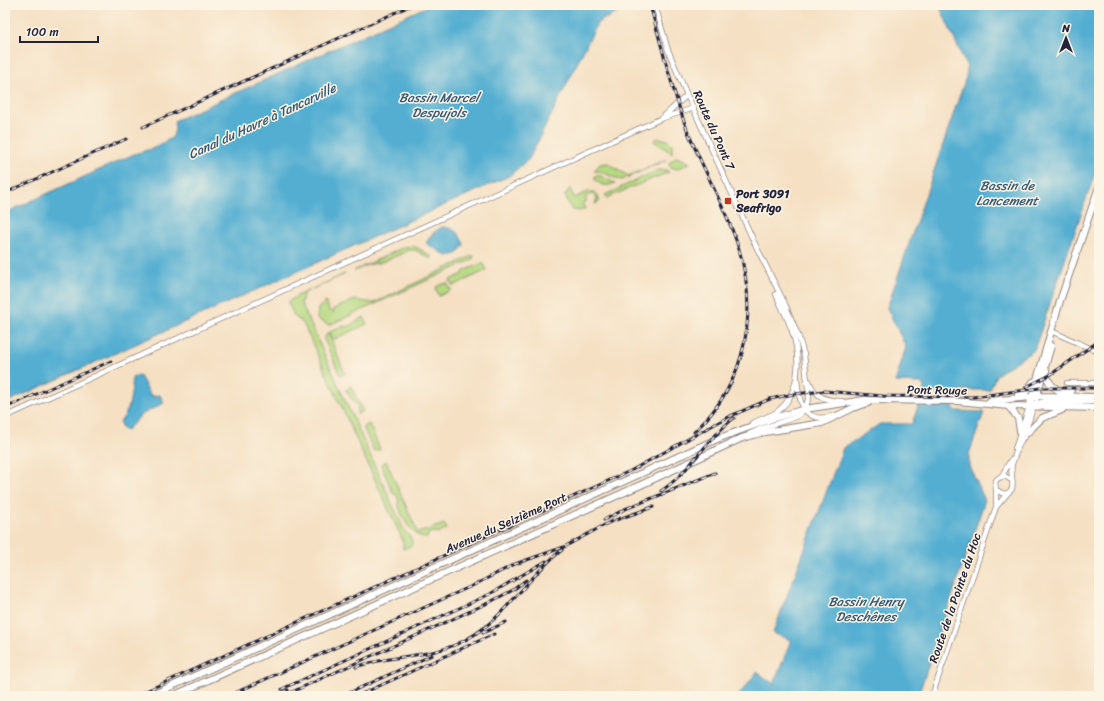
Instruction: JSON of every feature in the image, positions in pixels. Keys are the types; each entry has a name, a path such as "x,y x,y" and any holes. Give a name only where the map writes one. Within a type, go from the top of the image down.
{"main road":[{"path":"1099,187 1056,316 1046,366 1046,377 1049,383 1058,391 1099,393"},
{"path":"1008,399 1025,393 1030,389 1052,331"},
{"path":"1033,402 1049,337"},
{"path":"1033,402 1046,366"},
{"path":"982,402 1024,397 1044,407 1099,408"},
{"path":"982,402 1008,406 1033,402 1099,397"},
{"name":"Avenue du Seizième Port","path":"150,696 717,439 774,418 805,409 864,400 892,401"},
{"name":"Avenue du Seizième Port","path":"173,696 646,483 742,438 765,432 815,425 842,412 879,401"},
{"name":"Pont Rouge","path":"892,401 982,402"},
{"path":"1033,402 1099,401"},
{"path":"1008,406 1018,418 1022,434 1049,414 1071,408"}],"street":[{"name":"Route du Pont 7","path":"655,5 668,50 687,95 773,283"},
{"path":"660,119 687,95"},
{"path":"5,417 660,119 694,108"},
{"path":"773,283 795,341 798,396 805,409 810,414 822,417 842,412"},
{"path":"773,283 798,335 808,376 814,392 822,398 836,401 864,400"},
{"path":"1052,331 1099,352"},
{"path":"717,439 775,413 782,406 794,387 797,368"},
{"path":"742,438 760,429 796,417 805,409 809,397 808,376"},
{"path":"1066,383 1099,383"},
{"path":"1022,434 1011,461 995,482 996,490 1000,494 1007,494 1012,489 1011,480 1013,462 1033,402"},
{"path":"1001,476 1011,480"},
{"name":"Route de la Pointe du Hoc","path":"932,696 996,507 996,490"},
{"name":"Route de la Pointe du Hoc","path":"996,507 1007,494"}],"green space":[{"path":"659,138 668,140 672,144 672,153 655,142 654,140"},
{"path":"676,157 690,163 677,169 670,167 669,163"},
{"path":"665,160 622,180 594,171 600,164 608,163 628,176"},
{"path":"658,170 666,170 669,172 606,198 605,195"},
{"path":"595,176 600,176 615,183 607,185 602,184 595,179"},
{"path":"570,188 574,198 590,191 597,195 600,201 595,204 597,198 592,194 586,196 586,202 582,203 585,209 579,211 571,209 565,195"},
{"path":"413,246 432,257 431,259 415,250 410,250 382,262 367,265 354,271 404,247"},
{"path":"474,256 472,260 329,325 317,319 318,308 326,302 330,312 334,312 333,309 355,300 374,303"},
{"path":"483,263 487,270 453,286 450,280 463,274 464,271"},
{"path":"345,274 306,292 303,295 301,303 404,530 412,541 411,546 403,549 403,541 303,323 294,316 288,302 299,295"},
{"path":"447,283 451,290 439,296 436,289 437,286"},
{"path":"364,317 367,324 333,340 330,332 344,326 348,327"},
{"path":"328,332 345,374 340,375 324,339"},
{"path":"351,386 363,411 357,414 358,407 346,390"},
{"path":"369,424 380,449 374,451 363,427"},
{"path":"386,461 418,533 444,524 447,529 439,533 429,533 427,538 417,535 409,527 403,518 397,495 393,493 381,465"}],"water":[{"name":"Bassin Marcel Despujols","path":"430,5 634,5 598,22 529,159 509,176 5,403 5,213 134,154 154,148 173,137 175,129 174,121"},
{"path":"939,5 1099,5 1099,162 1034,350 996,375 990,390 961,390 954,398 953,407 957,411 984,412 969,454 969,466 985,500 918,696 738,696 757,672 774,684 791,640 773,633 843,448 880,424 912,424 924,389 924,385 921,383 895,382 906,347 887,308 966,77 967,67"},
{"path":"442,227 450,228 459,234 464,245 457,254 447,256 426,243 433,233"},
{"path":"135,376 140,376 151,396 160,395 164,403 141,415 127,430 121,427 120,422 128,407 131,396 132,378"}],"pier":[{"path":"921,393 958,393 955,405 917,405"}],"railway":[{"path":"143,127 412,5"},
{"path":"650,5 682,116 736,240 743,266 747,292 747,318 744,343 737,367 727,391 712,412 694,432"},
{"path":"5,193 126,139"},
{"path":"1026,387 1050,375 1099,341"},
{"path":"5,408 111,361"},
{"path":"135,696 632,470 726,418 770,399 794,394 824,391 883,396 973,397 1040,388 1099,388"},
{"path":"661,491 672,483 690,465 715,435 734,418"},
{"path":"604,520 625,509 715,473"},
{"path":"228,696 474,585 515,564 564,547 610,522 653,507"},
{"path":"356,667 381,660 445,649 473,636 500,614 536,574 562,550"},
{"path":"282,689 490,594 546,561"},
{"path":"283,696 488,603 513,590 526,580"},
{"path":"483,633 506,622"},
{"path":"357,696 494,634"},
{"path":"342,696 432,655"},
{"path":"274,696 288,690"}],"place":[{"name":"Port 3091 Seafrigo","path":"728,201"}],"water label":[{"name":"Canal du Havre à Tancarville","path":"262,121"},
{"name":"Bassin de Lancement","path":"1007,192"},
{"name":"Bassin Henry Deschênes","path":"866,608"}]}
